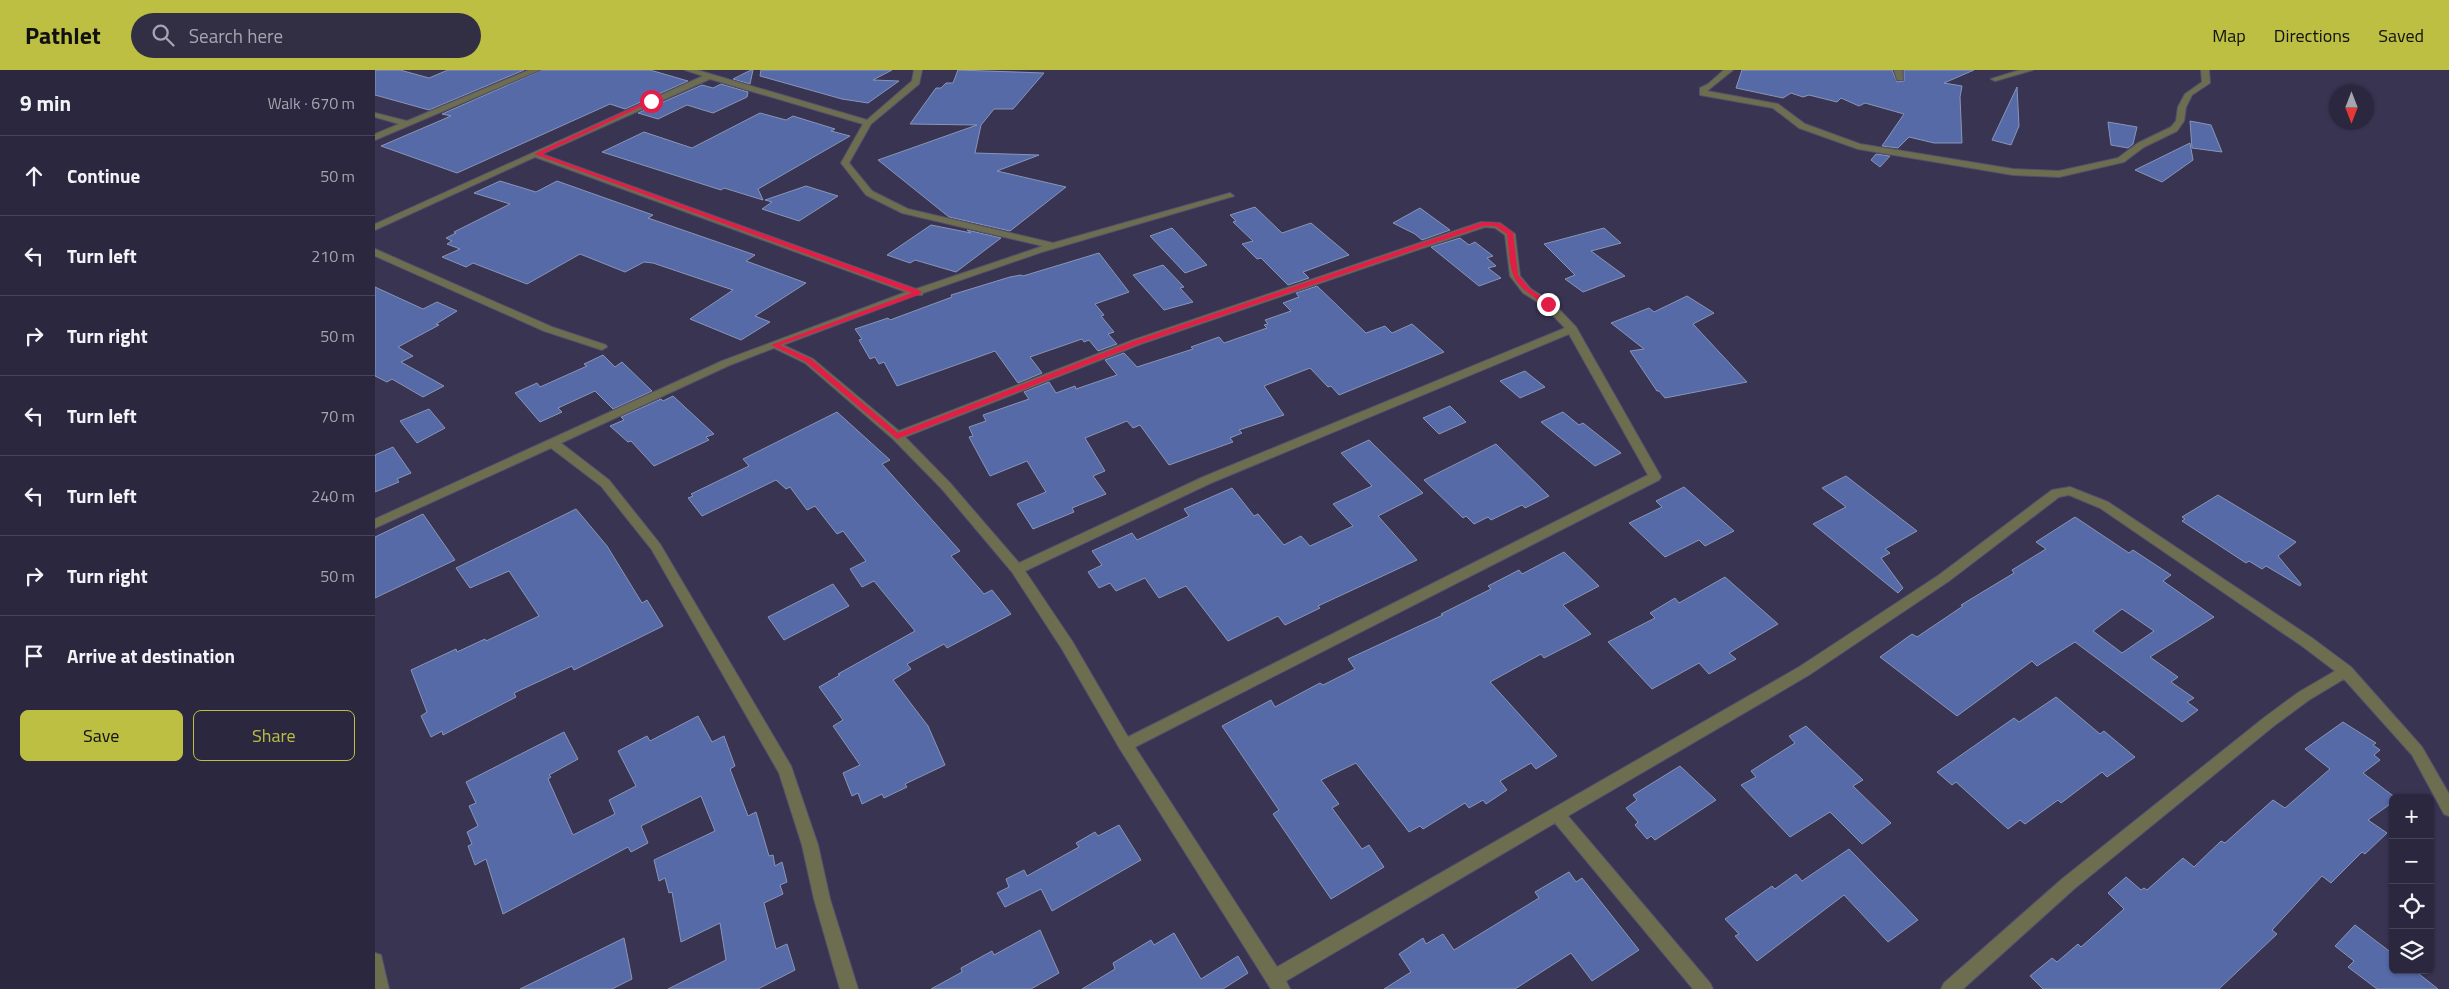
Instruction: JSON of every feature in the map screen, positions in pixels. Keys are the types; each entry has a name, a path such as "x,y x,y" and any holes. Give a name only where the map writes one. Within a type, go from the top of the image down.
{"street":[{"path":"375,137 536,70"},
{"path":"689,70 867,123"},
{"path":"917,70 916,82 867,123 845,163 869,194 905,211 1051,245"},
{"path":"1729,70 1717,82 1703,90 1703,93 1781,108 1802,126 1858,146 2013,172 2059,174 2121,160 2141,145 2175,129 2180,121 2182,107 2189,94 2205,83 2205,70"},
{"path":"1995,79 2029,70"},
{"path":"375,227 651,101 708,77"},
{"path":"375,115 405,124"},
{"path":"537,154 918,293"},
{"path":"375,524 555,444 726,363 1051,245 1163,212 1230,196"},
{"path":"897,436 1137,342 1483,224 1497,225 1510,234 1513,267 1520,284 1548,304 1572,328 1655,476 1125,745"},
{"path":"375,252 548,329 602,347"},
{"path":"1017,569 1207,480 1572,328"},
{"path":"775,345 809,361 897,436 946,486 1017,569 1067,645 1125,745 1278,984 1557,814 1804,670 1944,578 2056,493 2070,491 2104,505 2346,670 2417,751 2449,809"},
{"path":"555,444 605,483 656,547 786,771 810,845 822,899 849,989"},
{"path":"1950,989 2068,884 2255,733 2304,696 2346,670"},
{"path":"1557,814 1704,989"},
{"path":"375,961 380,989"}],"building":[{"path":"375,70 400,70 429,78 448,70 524,70 429,110 375,95"},
{"path":"542,70 650,70 688,81 625,109 610,104 457,173 381,146 451,116 442,114"},
{"path":"753,70 750,84 733,79"},
{"path":"761,70 892,70 873,80 899,81 868,103 842,99 760,76"},
{"path":"958,70 1044,73 1013,109 994,109 981,125 975,153 1039,155 997,171 1066,187 1010,231 949,217 878,160 977,125 910,124 936,88 941,88 946,83 953,83"},
{"path":"1742,70 1892,70 1897,82 1904,81 1904,70 1974,70 1944,83 1962,86 1960,97 1962,143 1934,143 1909,137 1898,148 1882,146 1904,114 1865,103 1859,106 1841,98 1837,102 1809,95 1803,97 1791,93 1783,98 1736,88"},
{"path":"721,84 748,92 747,97 713,113 687,105 658,119 638,113 702,85 713,88"},
{"path":"2017,87 2019,126 2011,145 1992,140"},
{"path":"760,113 786,120 793,116 835,129 831,131 850,136 758,189 763,200 724,188 721,190 602,152 644,132 692,148"},
{"path":"2190,121 2211,125 2222,152 2192,148"},
{"path":"2108,122 2137,127 2133,144 2128,148 2111,145"},
{"path":"2190,143 2193,160 2162,182 2135,170"},
{"path":"1876,154 1890,156 1880,167 1871,160"},
{"path":"500,181 536,192 557,181 653,215 648,218 755,255 746,261 806,283 755,316 770,322 741,340 690,319 733,290 653,263 644,262 625,272 580,254 527,284 473,263 466,267 442,257 460,249 447,244 452,241 446,238 456,233 454,232 510,204 474,193"},
{"path":"806,186 838,196 799,221 762,209 772,202 765,200"},
{"path":"1255,207 1282,233 1311,223 1349,255 1303,272 1309,278 1288,285 1261,258 1257,259 1242,244 1253,241 1233,222 1236,221 1230,215"},
{"path":"1420,208 1450,230 1422,240 1415,234 1393,223"},
{"path":"931,225 971,233 967,230 1001,238 956,272 915,260 910,263 887,255"},
{"path":"1172,228 1207,265 1185,273 1150,236"},
{"path":"1604,228 1621,243 1591,251 1625,276 1583,292 1565,279 1575,275 1544,244"},
{"path":"1460,238 1469,245 1475,242 1493,256 1487,258 1496,266 1488,268 1501,278 1479,286 1431,247"},
{"path":"1099,253 1129,292 1095,304 1104,315 1101,316 1114,332 1108,334 1117,344 1098,351 1089,340 1084,342 1082,339 1030,357 1042,373 1018,383 995,351 897,386 884,362 879,364 875,357 870,359 859,340 862,339 855,329 888,318 890,320 952,297 951,295"},
{"path":"1163,265 1184,287 1180,288 1193,302 1164,310 1133,275"},
{"path":"1317,286 1366,333 1385,326 1392,333 1412,324 1444,352 1339,395 1331,386 1328,387 1310,368 1264,386 1284,415 1239,430 1242,433 1230,438 1233,442 1169,465 1140,425 1133,428 1127,421 1085,438 1105,471 1093,476 1106,494 1072,508 1074,512 1033,529 1017,504 1046,492 1027,461 990,476 969,437 973,436 969,427 986,421 983,415 1029,399 1024,392 1049,382 1056,393 1075,386 1076,389 1117,375 1105,360 1124,353 1137,367 1193,349 1191,347 1219,337 1224,343 1267,328 1264,325 1268,324 1265,320 1291,311 1283,303 1299,297 1296,293"},
{"path":"375,287 423,309 437,302 457,311 436,324 439,325 398,347 413,356 401,362 444,386 423,397 392,379 387,382 375,376"},
{"path":"1687,296 1714,313 1693,324 1747,382 1665,398 1657,391 1630,351 1644,349 1611,323 1649,308 1654,312"},
{"path":"603,355 615,367 622,362 652,391 613,409 595,391 558,408 562,412 540,422 515,393 537,383 540,387 587,366 584,364"},
{"path":"1525,371 1545,387 1520,398 1500,381"},
{"path":"673,396 714,434 706,437 709,440 654,466 631,441 628,442 610,426 624,420 621,417 661,399 663,401"},
{"path":"1450,406 1466,422 1439,434 1423,418"},
{"path":"429,409 445,428 417,443 400,421"},
{"path":"837,412 890,460 882,464 960,551 951,556 984,594 992,590 1011,614 947,648 944,644 907,664 911,669 893,680 928,726 945,765 905,784 907,787 884,798 882,794 862,804 858,793 852,796 843,773 860,765 833,726 843,720 819,687 840,675 838,674 915,631 874,581 862,587 850,569 866,561 843,531 837,534 815,506 807,510 790,487 786,489 776,480 702,516 688,498 693,496 691,494 749,466 743,459"},
{"path":"1563,412 1579,425 1583,423 1621,453 1595,466 1541,422"},
{"path":"1369,440 1423,493 1378,516 1417,560 1318,606 1320,608 1285,625 1278,616 1228,641 1186,586 1159,598 1145,578 1116,591 1110,583 1099,588 1088,572 1102,565 1092,551 1132,533 1137,540 1189,516 1184,509 1232,488 1254,516 1258,514 1284,545 1301,536 1310,546 1353,526 1333,504 1372,486 1341,453"},
{"path":"1496,444 1549,496 1525,508 1522,505 1491,520 1488,517 1474,524 1466,516 1463,518 1424,480"},
{"path":"393,447 411,473 397,479 399,482 375,492 375,455"},
{"path":"1846,476 1917,531 1885,549 1890,553 1881,558 1903,588 1898,593 1813,524 1846,507 1822,488"},
{"path":"1684,487 1734,531 1705,546 1699,540 1665,557 1629,523 1662,507 1656,501"},
{"path":"2218,495 2296,542 2278,556 2301,584 2300,586 2266,566 2262,569 2249,561 2246,563 2182,521 2185,519 2182,517"},
{"path":"576,509 607,546 642,603 647,600 663,626 574,670 572,666 514,693 516,697 443,735 442,731 431,737 421,716 427,712 411,670 456,649 457,652 485,639 486,641 539,616 509,571 470,588 456,568"},
{"path":"423,514 455,560 375,598 375,537"},
{"path":"2075,517 2129,553 2133,550 2171,575 2163,581 2214,617 2150,657 2178,677 2171,682 2194,698 2187,702 2198,710 2182,722 2075,642 2037,666 2032,661 1957,716 1880,657 1912,634 1917,637 1963,606 1961,605 2014,573 2012,570 2046,549 2036,542","holes":["2122,609 2154,631 2122,653 2093,631"]},
{"path":"1564,552 1599,586 1563,605 1591,634 1544,658 1541,654 1490,682 1557,756 1536,769 1531,763 1500,781 1507,790 1486,804 1483,800 1469,808 1465,803 1423,829 1420,826 1409,832 1356,763 1321,780 1339,804 1332,808 1362,849 1369,845 1384,867 1331,899 1273,814 1279,810 1222,726 1271,700 1275,707 1320,683 1323,685 1355,669 1348,659 1443,615 1441,614 1491,589 1488,586 1519,570 1522,574"},
{"path":"1725,577 1778,624 1729,653 1736,659 1709,674 1699,663 1652,689 1608,642 1655,618 1650,613 1675,598 1679,603"},
{"path":"833,584 849,606 784,640 768,617"},
{"path":"2056,697 2100,734 2104,731 2135,757 2107,777 2102,772 2061,803 2058,800 2025,824 2020,820 2008,829 1956,782 1952,785 1937,772 2014,718 2019,722"},
{"path":"698,716 712,742 724,736 735,766 730,769 748,816 756,812 769,856 773,855 775,866 782,862 787,882 780,885 783,894 764,903 776,949 787,944 795,970 758,989 668,989 726,960 720,923 681,942 672,892 669,893 665,878 659,881 654,860 715,831 701,796 641,826 648,843 631,852 628,847 503,914 486,859 475,865 468,846 472,844 467,832 478,826 469,806 476,803 466,782 564,732 578,759 549,775 551,777 548,779 573,835 615,814 609,800 636,786 618,751 647,736 650,741"},
{"path":"2343,722 2376,743 2373,745 2380,750 2374,755 2380,760 2363,773 2391,794 2389,794 2389,805 2368,820 2387,833 2365,854 2362,852 2331,883 2322,876 2272,930 2277,934 2219,989 2043,989 2030,976 2052,958 2057,962 2078,944 2081,947 2124,909 2108,893 2126,877 2141,890 2144,888 2147,890 2183,858 2194,867 2221,841 2225,843 2273,800 2285,808 2330,769 2305,749"},
{"path":"1806,726 1863,780 1853,786 1891,823 1862,844 1830,812 1790,837 1741,785 1756,777 1751,771 1795,743 1789,736"},
{"path":"1680,766 1716,800 1655,840 1651,836 1647,839 1635,825 1638,822 1626,808 1637,800 1633,795"},
{"path":"1119,825 1141,860 1052,911 1041,889 1005,907 997,893 1009,887 1006,879 1024,870 1027,876 1079,847 1076,843 1095,832 1098,836"},
{"path":"1849,849 1918,920 1888,942 1844,895 1757,961 1735,936 1739,934 1725,919 1772,886 1775,889 1796,874 1802,881"},
{"path":"1569,872 1576,882 1582,878 1639,950 1592,981 1571,953 1515,989 1384,989 1411,972 1399,954 1423,938 1426,944 1443,934 1454,950 1539,898 1535,892"},
{"path":"2355,925 2389,951 2389,974 2419,974 2438,989 2377,989 2348,967 2354,961 2335,946"},
{"path":"1040,930 1059,973 1031,989 931,989 962,972 961,968 992,951 994,955"},
{"path":"1174,933 1201,979 1238,956 1248,973 1223,989 1082,989 1115,969 1113,963 1151,940 1154,945"},
{"path":"624,938 632,979 612,989 520,989"}],"route":[{"path":"651,101 537,154 918,293 775,345 809,361 897,436 1137,342 1483,224 1497,225 1510,234 1512,238 1515,276 1527,291 1548,304"}]}
